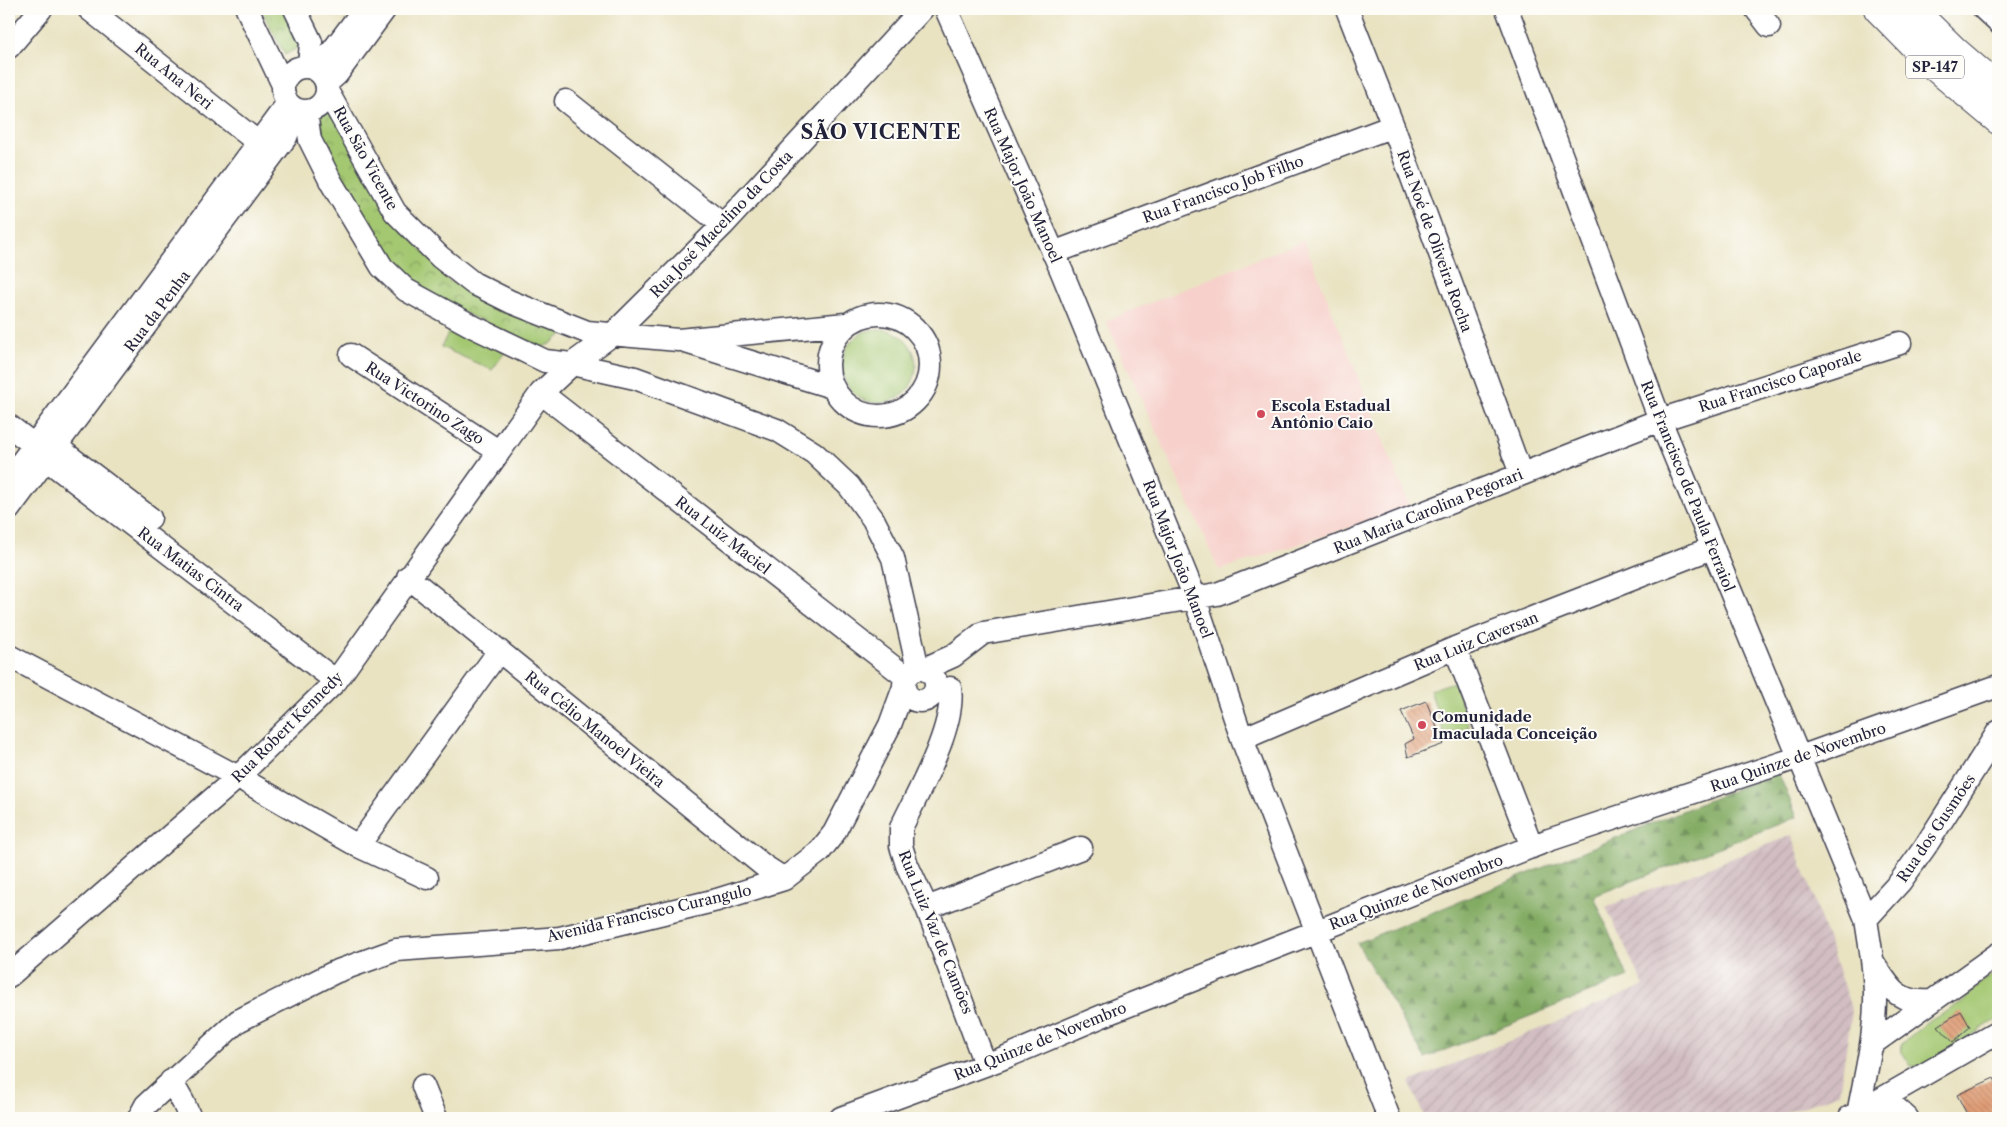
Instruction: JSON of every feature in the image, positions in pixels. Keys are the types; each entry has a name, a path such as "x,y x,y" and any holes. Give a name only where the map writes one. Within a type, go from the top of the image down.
{"highway":[{"name":"SP-147","path":"1878,9 1936,68 1998,120"},
{"name":"SP-147","path":"1912,9 1954,50 1998,88"},
{"path":"1933,9 1998,79"}],"street":[{"path":"13,33 41,9"},
{"name":"Rua Ana Neri","path":"90,9 260,144"},
{"path":"247,9 331,182 382,267 406,290 474,327 545,361 572,364 635,378 768,426 814,453 849,486 873,519 893,558 913,676"},
{"path":"293,102 321,105 320,78 311,42 295,9"},
{"path":"320,78 364,9"},
{"path":"293,102 286,76 292,70 320,78 337,74 385,9"},
{"name":"Rua José Macelino da Costa","path":"572,364 613,334 723,225 922,9"},
{"name":"Rua Major João Manoel","path":"946,9 1053,253 1195,599 1242,739 1389,1118"},
{"name":"Rua Noé de Oliveira Rocha","path":"1347,9 1393,126 1521,474"},
{"name":"Rua Francisco de Paula Ferraiol","path":"1507,9 1660,420 1866,919 1875,1002 1872,1044 1855,1117"},
{"path":"1984,9 1998,22"},
{"name":"Rua São Vicente","path":"320,78 395,212 440,257 473,283 511,302 587,332 678,340"},
{"path":"566,101 723,225"},
{"name":"Rua da Penha","path":"9,509 45,444 260,144 293,102"},
{"name":"Rua da Penha","path":"9,480 45,444 286,137 293,102"},
{"name":"Rua Francisco Job Filho","path":"1053,253 1393,126"},
{"path":"678,340 846,324 862,316 879,313 896,316 911,324 922,336 930,352 931,368 927,385 919,399 906,410 890,416 873,416 856,411 842,401 832,387 828,370 828,353 835,337 846,324"},
{"path":"678,340 832,387"},
{"name":"Rua Francisco Caporale","path":"1660,420 1900,343"},
{"name":"Rua Victorino Zago","path":"351,355 498,451"},
{"name":"Rua Robert Kennedy","path":"9,976 238,777 340,675 540,393 572,364"},
{"name":"Rua Luiz Maciel","path":"540,393 913,676 906,692 913,700 933,696"},
{"name":"Rua Maria Carolina Pegorari","path":"913,676 952,656 982,633 1217,594 1660,420"},
{"name":"Rua Matias Cintra","path":"9,426 66,454 340,675"},
{"name":"Rua Luiz Caversan","path":"1242,739 1455,648 1712,548"},
{"name":"Rua Célio Manoel Vieira","path":"408,577 764,866 784,879"},
{"path":"1455,648 1532,847"},
{"path":"358,846 499,651"},
{"path":"9,656 238,777 358,846 427,878"},
{"path":"890,725 910,714 933,696 953,674 952,656"},
{"name":"Avenida Francisco Curangulo","path":"139,1118 146,1106 171,1081 238,1021 335,972 396,950 560,938 717,900 784,879 820,851 834,834 913,676"},
{"name":"Rua Quinze de Novembro","path":"842,1118 985,1064 1532,847 1800,757 1998,686"},
{"name":"Rua Luiz Vaz de Camões","path":"933,696 946,728 902,828 900,846 927,908 981,1048 985,1064"},
{"name":"Rua dos Gusmões","path":"1866,919 1900,882 1925,847 1998,732"},
{"path":"927,908 1081,848"},
{"path":"1872,1044 1998,954"},
{"name":"Rua Francisco de Paula Ferraiol","path":"1872,961 1887,984 1905,999 1913,1002 1932,1001"},
{"path":"1855,1117 1885,1098 1995,1042"},
{"path":"171,1081 184,1102 190,1118"},
{"path":"423,1086 436,1118"},
{"path":"1885,1098 1907,1118"}],"shaded area":[{"name":"Escola Estadual Antônio Caio","path":"1304,240 1410,508 1219,570 1106,321"},
{"path":"1792,835 1852,1011 1839,1093 1773,1118 1425,1118 1409,1082 1644,986 1606,907"}],"green space":[{"path":"261,9 288,9 306,43 285,55"},
{"path":"335,103 404,230 449,281 509,309 567,331 550,344 539,348 425,294 386,259 337,182 312,118"},
{"path":"452,326 505,352 492,370 441,347"},
{"path":"879,329 900,335 910,345 916,366 910,387 900,397 879,403 858,397 848,387 842,366 848,345 858,335"},
{"path":"1454,682 1469,727 1445,735 1430,690"},
{"path":"1778,772 1797,817 1594,896 1628,977 1425,1058 1357,943"},
{"path":"1998,971 1998,1018 1923,1067 1911,1066 1902,1052 1901,1044 1926,1023 1962,1003 1981,983"}],"building":[{"name":"Comunidade Imaculada Conceição","path":"1426,701 1444,744 1408,757 1405,744 1414,739 1401,711"},
{"path":"1961,1011 1970,1027 1953,1042 1938,1026"},
{"path":"1994,1078 1998,1086 1998,1118 1969,1118 1957,1095"}],"place":[{"name":"Escola Estadual Antônio Caio","path":"1261,414"},
{"name":"Comunidade Imaculada Conceição","path":"1422,725"}],"district":[{"name":"SÃO VICENTE","path":"881,132"}]}
